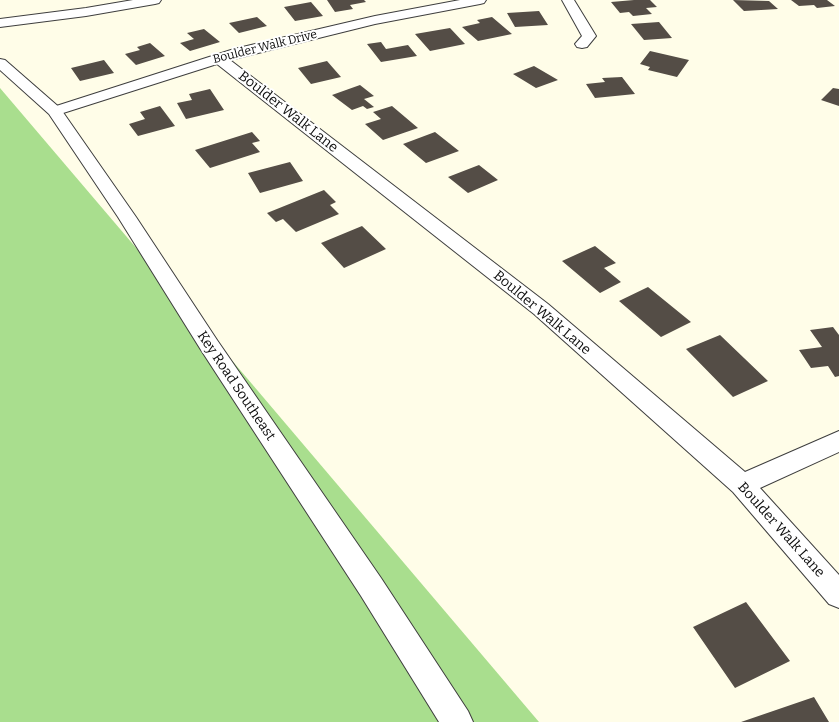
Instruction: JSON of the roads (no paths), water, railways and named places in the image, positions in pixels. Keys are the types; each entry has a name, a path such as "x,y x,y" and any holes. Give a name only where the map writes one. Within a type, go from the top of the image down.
{"street":[{"path":"0,23 79,13 155,0"},
{"name":"Boulder Walk Drive","path":"55,111 239,52 375,20 480,0"},
{"path":"568,0 589,36 582,44"},
{"name":"Boulder Walk Lane","path":"219,58 541,309 742,485 839,595"},
{"name":"Key Road Southeast","path":"0,63 55,111 127,216 209,345 371,587 457,722"},
{"path":"742,485 839,441"}]}
